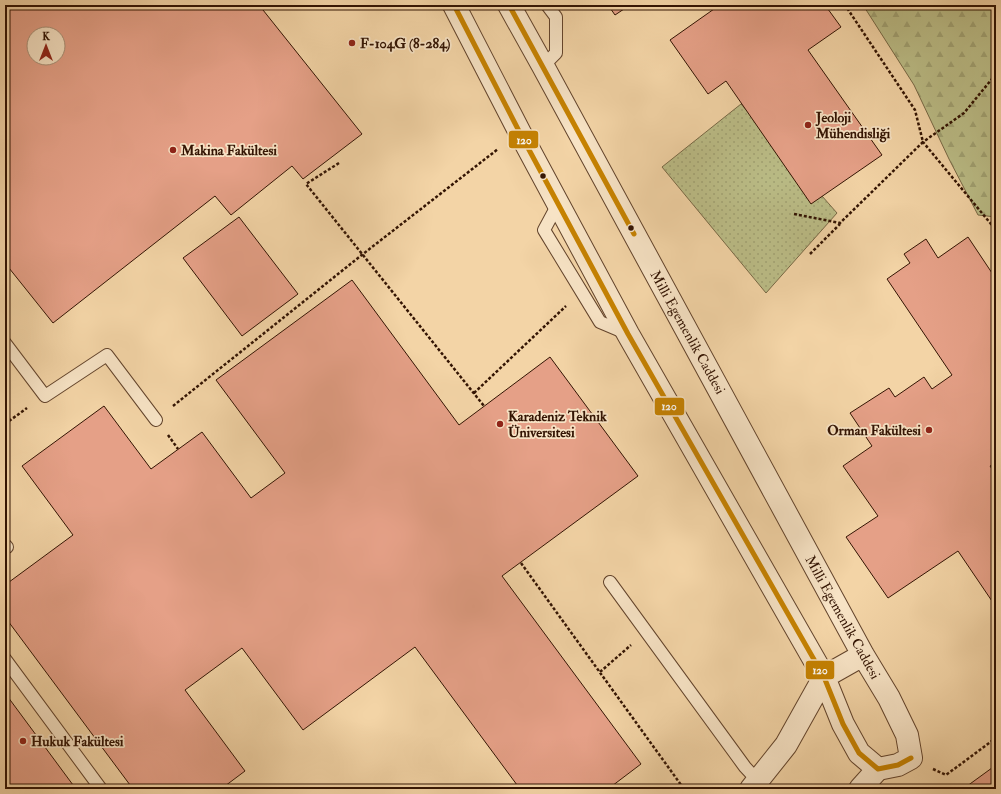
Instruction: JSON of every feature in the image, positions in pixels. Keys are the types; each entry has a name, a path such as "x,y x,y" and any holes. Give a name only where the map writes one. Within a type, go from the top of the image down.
{"street":[{"path":"454,5 520,133 628,334 824,677 843,724 859,753 878,769"},
{"name":"Milli Egemenlik Caddesi","path":"509,5 863,655 889,698 907,735 911,758"},
{"path":"754,785 786,744 824,677 863,655"},
{"path":"860,789 878,769 898,765 911,758"}],"lane":[{"path":"543,66 556,53 556,17 547,5"},
{"path":"558,204 544,230 600,322 628,334"},
{"path":"5,343 45,396 107,355 156,420"},
{"path":"5,544 5,548"},
{"path":"610,582 745,767 754,785"},
{"path":"5,659 101,789"}],"path":[{"path":"845,5 915,110 923,142 996,230"},
{"path":"810,254 923,142 964,113 996,74"},
{"path":"156,420 363,254 520,133"},
{"path":"339,163 306,184 484,406"},
{"path":"794,214 840,223"},
{"path":"474,393 581,292"},
{"path":"5,424 45,396"},
{"path":"521,563 684,789"},
{"path":"600,672 646,632"},
{"path":"911,758 946,775 996,738"}],"green space":[{"path":"863,5 996,5 996,217 978,215 949,159 914,85"},
{"path":"741,104 837,213 766,293 662,167"}],"building":[{"name":"Makina Fakültesi","path":"5,5 259,5 362,134 303,179 292,166 231,215 215,196 53,323 5,263"},
{"path":"608,5 630,5 615,15"},
{"name":"Jeoloji Mühendisliği","path":"711,5 825,5 841,27 808,50 882,155 811,204 726,81 708,94 670,40 714,9"},
{"path":"239,217 298,294 242,336 183,258"},
{"name":"Orman Fakültesi","path":"968,237 996,279 996,462 990,466 996,475 996,607 958,551 888,598 846,537 878,516 843,466 872,446 850,413 889,388 895,397 924,377 932,389 952,375 887,279 910,263 904,254 926,239 938,258"},
{"path":"352,280 459,425 550,357 638,476 502,576 641,764 608,789 520,789 415,647 303,730 242,648 185,690 245,771 221,789 133,789 5,617 5,585 73,535 22,466 104,406 151,469 202,432 251,498 285,473 216,380"},
{"name":"Hukuk Fakültesi","path":"5,693 76,789 5,789"},
{"path":"996,765 996,789 963,789"}],"transit line":[{"name":"120","path":"454,5 520,133 628,334 824,677 843,724 859,753 878,769 898,765 911,758"},
{"name":"120","path":"509,5 634,234"}],"place":[{"name":"F-104G (8-284)","path":"352,43"},
{"name":"Jeoloji Mühendisliği","path":"808,125"},
{"name":"Makina Fakültesi","path":"173,150"},
{"name":"Karadeniz Teknik Üniversitesi","path":"500,424"},
{"name":"Orman Fakültesi","path":"929,430"},
{"name":"Hukuk Fakültesi","path":"23,741"}]}
